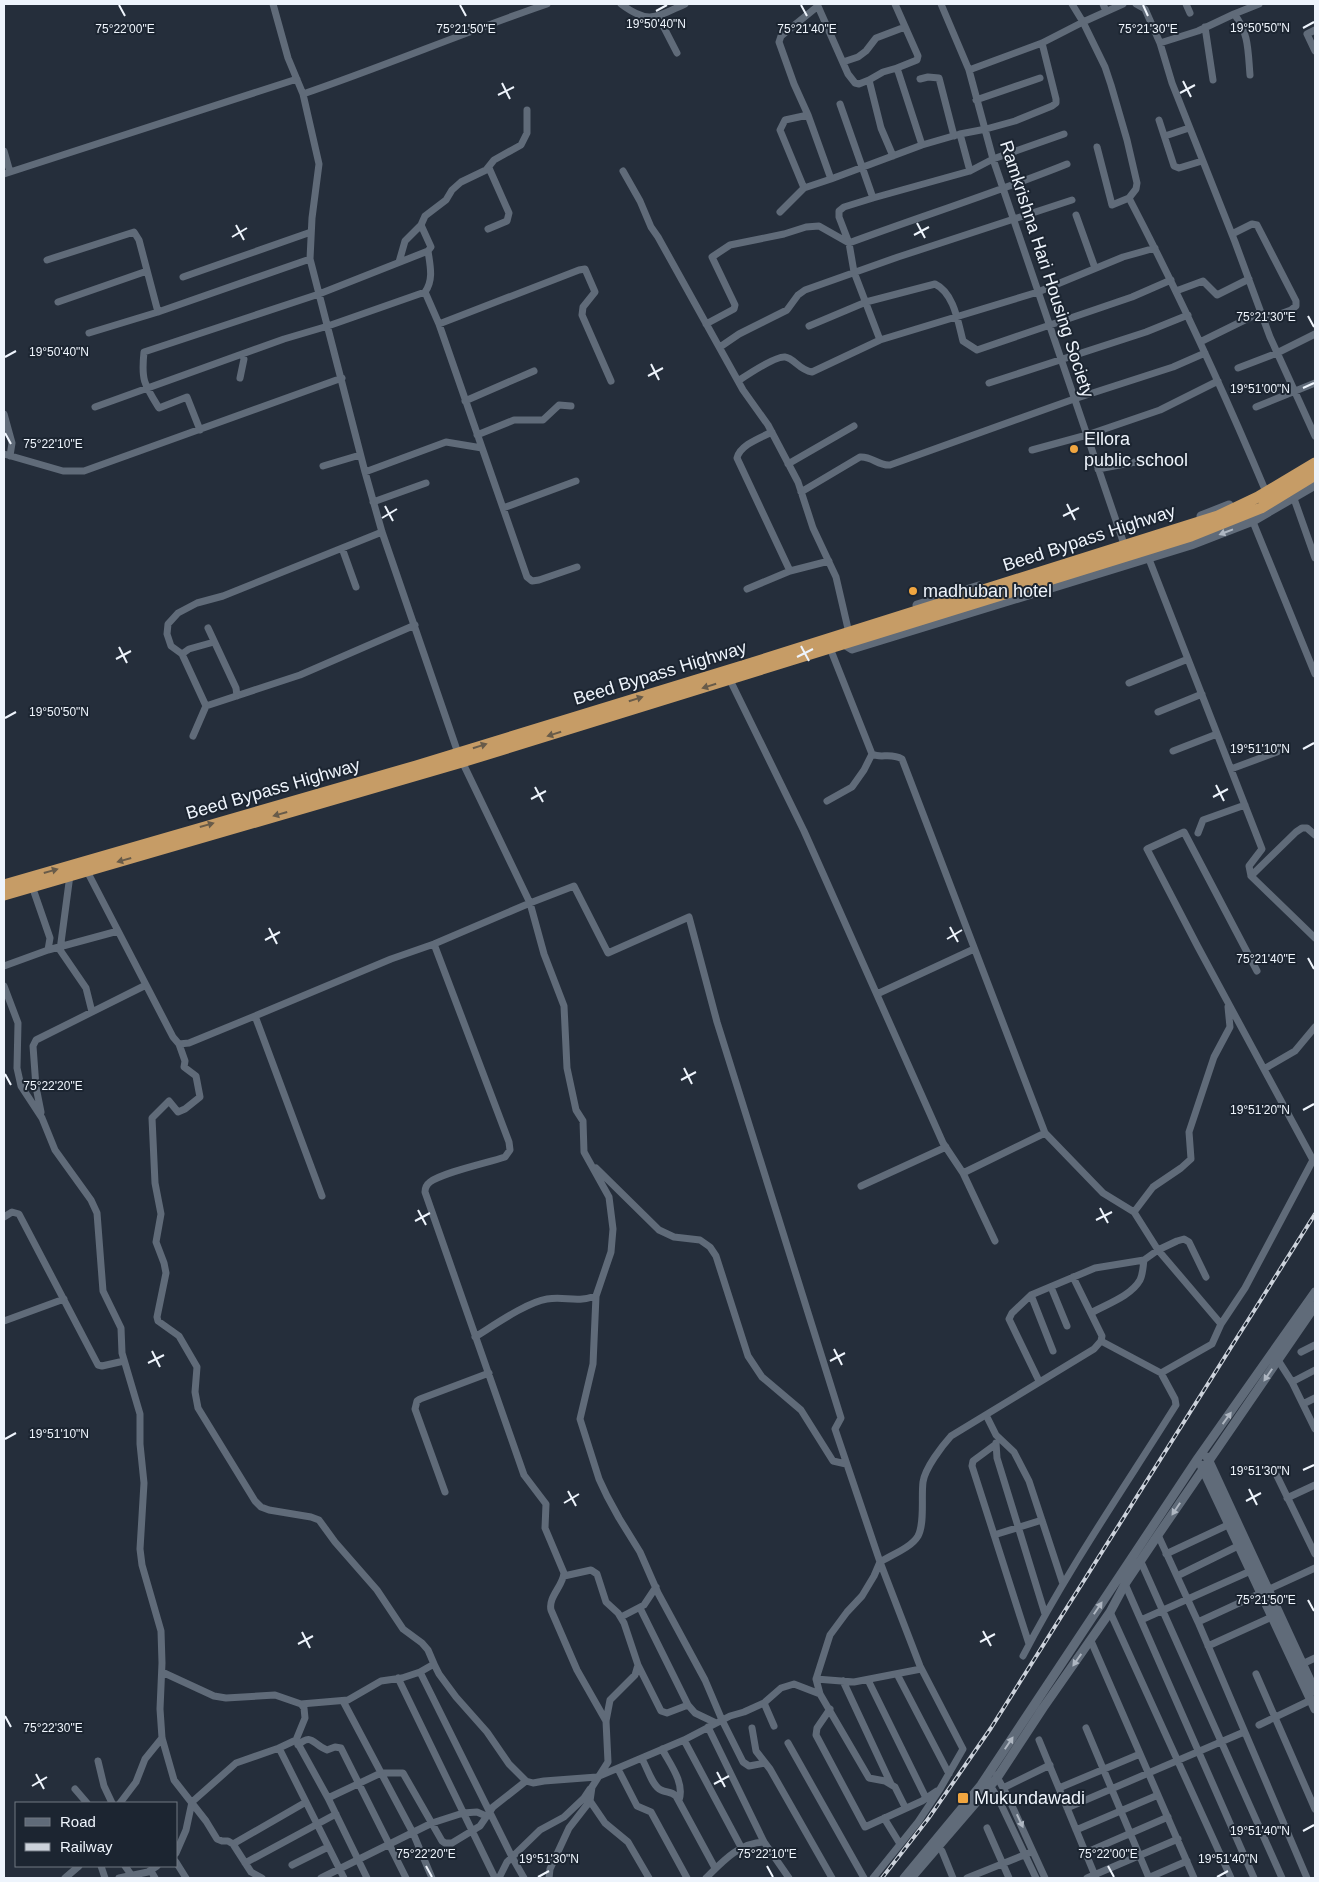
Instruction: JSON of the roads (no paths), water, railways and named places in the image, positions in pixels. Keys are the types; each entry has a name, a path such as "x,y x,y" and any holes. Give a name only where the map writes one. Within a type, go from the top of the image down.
{"highway":[{"name":"Beed Bypass Highway","path":"4,895 460,758 825,645 844,644 1218,516 1315,463"},
{"name":"Beed Bypass Highway","path":"4,884 460,758 730,680 825,645 848,630 1125,547 1147,553 1191,536 1251,517 1261,508 1292,494 1315,475"}],"street":[{"path":"273,4 288,58 303,94 319,164 311,232 310,259 373,502 460,758 530,903 544,954 564,1006 567,1068 576,1110 583,1121 584,1152 608,1197 613,1230 611,1252 596,1296 593,1364 580,1419 599,1479 618,1518 640,1552 656,1587 705,1680 719,1722 745,1765 765,1763"},
{"path":"303,94 547,4"},
{"path":"621,4 633,14 654,18 685,4"},
{"path":"831,179 779,42 781,36 817,5 843,62 855,83 859,84 918,58 895,4"},
{"name":"Ramkrishna Hari Housing Society","path":"940,4 969,70 993,159 1125,547"},
{"path":"1072,4 1105,67 1127,140 1137,183 1136,189 1129,198 1112,205 1097,147"},
{"path":"969,70 1042,43 1083,22 1104,7 1123,4"},
{"path":"1136,4 1145,8 1160,43 1172,83 1277,353 1315,436"},
{"path":"1186,4 1190,13"},
{"path":"1160,43 1206,27 1259,4"},
{"path":"1234,14 1242,24 1246,39 1250,75"},
{"path":"658,16 677,52"},
{"path":"843,62 858,57 866,51 876,38 905,27"},
{"path":"1206,27 1213,80"},
{"path":"1315,30 1307,34 1315,50"},
{"path":"780,212 804,188 922,145 957,135 986,130 1052,106 1056,103 1042,43"},
{"path":"897,68 922,145"},
{"path":"920,79 928,77 939,78 970,172"},
{"path":"976,100 1040,78"},
{"path":"4,151 7,173 297,79"},
{"path":"869,80 881,128 893,156"},
{"path":"840,104 873,198"},
{"path":"399,262 405,241 421,225 425,216 446,200 457,186 489,168 494,160 521,145 527,133 528,110"},
{"path":"804,188 780,130 785,120 808,115"},
{"path":"1159,120 1174,166 1179,168 1202,161"},
{"path":"1165,136 1189,128"},
{"path":"880,340 854,272 849,243 839,211 844,207 873,198 970,172 993,159 1064,134"},
{"path":"706,324 734,309 735,306 712,257 730,245 784,234 806,227 819,226 849,243 976,197 1004,189 1067,164"},
{"path":"488,229 507,221 509,213 489,168"},
{"path":"624,171 651,227 738,381 772,432 802,492 814,528 836,577 848,630"},
{"path":"1129,198 1188,315 1265,490 1315,457"},
{"path":"720,347 739,334 787,310 801,292 1013,218 1072,200"},
{"path":"1076,215 1095,268"},
{"path":"1232,234 1252,224 1257,225 1296,301 1296,306 1291,310 1264,320"},
{"path":"96,407 284,339 328,326 425,292 431,277 428,251 430,247 421,225"},
{"path":"47,260 134,232 139,240 158,312"},
{"path":"183,277 311,232"},
{"path":"738,381 777,358 785,357 795,362 804,370 812,372 880,340 1038,292 1123,256 1155,248"},
{"path":"200,430 187,397 159,408 146,388 142,372 144,352 319,294 428,251"},
{"path":"89,334 310,259"},
{"path":"439,324 579,270 586,269 595,292 583,306 582,314 611,381"},
{"path":"58,302 147,271"},
{"path":"1176,291 1203,281 1217,294 1249,279"},
{"path":"809,326 866,302 935,284 943,288 957,316 963,341 977,350 1132,297 1171,280"},
{"path":"425,292 439,324 527,577 532,581 539,580 577,567"},
{"path":"1200,342 1261,312"},
{"path":"989,383 1146,332 1188,315"},
{"path":"1238,368 1277,353 1315,334 1315,336"},
{"path":"802,492 860,457 868,457 883,466 890,465 1074,399 1173,367 1205,353"},
{"path":"240,378 244,359 242,354"},
{"path":"465,401 534,371"},
{"path":"4,414 12,443 7,455 63,471 84,471 342,378"},
{"path":"1032,450 1087,435 1160,410 1218,381"},
{"path":"1256,408 1315,383"},
{"path":"477,435 514,420 543,420 560,405 571,406"},
{"path":"788,464 854,426"},
{"path":"772,432 742,448 737,458 790,571"},
{"path":"365,472 446,442 482,448"},
{"path":"322,466 360,455"},
{"path":"1098,469 1157,458"},
{"path":"503,508 576,481"},
{"path":"373,502 426,483"},
{"path":"1315,485 1292,494 1315,558"},
{"path":"1251,517 1315,674"},
{"path":"193,736 206,706 182,654 171,646 167,634 168,624 178,613 197,603 223,596 382,532"},
{"path":"342,548 356,587"},
{"path":"844,644 852,649 1147,553 1262,848 1250,866 1251,876 1315,938"},
{"path":"746,589 790,571 828,562"},
{"path":"206,706 300,675 415,625"},
{"path":"208,628 236,688 237,696"},
{"path":"182,654 214,642"},
{"path":"825,645 872,754 876,756 895,755 902,759 1045,1133 1102,1193 1134,1212 1158,1250 1221,1324"},
{"path":"1129,683 1188,660"},
{"path":"730,680 804,831 946,1147 964,1173 994,1240"},
{"path":"1158,712 1202,694"},
{"path":"1173,751 1217,734"},
{"path":"1231,769 1277,752"},
{"path":"827,801 852,787 872,754"},
{"path":"1198,833 1202,820 1245,805"},
{"path":"1251,876 1302,828 1307,828 1315,835"},
{"path":"1161,1373 1212,1344 1221,1324 1245,1288 1312,1160 1147,849 1184,832 1257,970"},
{"path":"87,870 173,1037 179,1044 185,1061 184,1067 196,1076 200,1097 178,1112 169,1101 152,1118 155,1183 161,1214 156,1242 166,1273 157,1316 158,1321 176,1333 194,1361 198,1371 195,1392 198,1408 255,1501 261,1507 270,1510 319,1520 335,1542 377,1590 403,1629 422,1643 428,1650 439,1674 456,1697 487,1732 509,1764 526,1781 533,1783 544,1780 597,1778 764,1703 781,1688 794,1684 820,1694"},
{"path":"70,875 60,946 62,953 86,988 92,1012"},
{"path":"32,886 50,938 48,950"},
{"path":"179,1044 189,1042 255,1016 391,958 434,944 574,886 608,953 689,917 717,1022 841,1418 835,1429 846,1464 880,1562 921,1669 963,1750 940,1790 918,1822 873,1878"},
{"path":"4,966 60,946 118,931"},
{"path":"434,944 509,1142 510,1150 505,1157 430,1182 425,1188 425,1192 526,1479 546,1504 545,1528 564,1576 551,1603 551,1610 577,1670 606,1721"},
{"path":"877,994 974,949"},
{"path":"146,985 36,1040 33,1046 36,1087 42,1118 54,1150 91,1200 97,1213 102,1291 121,1328 122,1353 140,1414 140,1444 144,1483 140,1548 142,1565 161,1630 162,1672 160,1709 162,1738 174,1780 192,1802 217,1839 228,1841 232,1844 245,1863 250,1875 262,1878"},
{"path":"4,986 18,1023 18,1078 21,1086 42,1118"},
{"path":"1134,1212 1153,1187 1191,1159 1189,1132 1214,1056 1230,1027 1227,1001"},
{"path":"255,1016 322,1196"},
{"path":"1264,1069 1295,1051 1315,1027"},
{"path":"964,1173 1045,1133"},
{"path":"861,1186 946,1147"},
{"path":"592,1164 659,1230 674,1238 700,1240 710,1247 716,1256 748,1356 762,1378 801,1410 833,1461 846,1464"},
{"path":"4,1217 12,1212 19,1214 98,1365 102,1366 124,1361"},
{"path":"1039,1381 1009,1319 1012,1313 1031,1295 1096,1268 1144,1260 1158,1250 1184,1239 1189,1242 1206,1277"},
{"path":"1091,1313 1135,1287 1141,1278 1144,1260"},
{"path":"906,1807 895,1787 885,1781 869,1778 820,1694 816,1679 830,1634 862,1596 880,1562 913,1542 918,1534 921,1525 923,1480 940,1449 951,1436 1094,1349 1101,1341 1102,1336 1073,1277"},
{"path":"1051,1287 1067,1326"},
{"path":"912,1878 997,1778 1043,1708 1091,1641 1158,1535 1206,1466 1315,1292"},
{"path":"1031,1295 1052,1351"},
{"path":"475,1337 531,1304 544,1299 581,1300 596,1296"},
{"path":"4,1321 64,1299"},
{"path":"904,1878 986,1778 1201,1454 1315,1306"},
{"path":"1022,1656 1044,1614 1176,1405 1175,1399 1161,1373 1101,1341"},
{"path":"1301,1352 1315,1345"},
{"path":"1275,1357 1292,1382 1315,1428"},
{"path":"1292,1382 1315,1370"},
{"path":"445,1492 415,1409 416,1404 420,1399 489,1373"},
{"path":"1303,1404 1315,1398"},
{"path":"986,1415 996,1435 1014,1452 1029,1481 1063,1584"},
{"path":"996,1435 997,1458 1044,1614"},
{"path":"996,1444 973,1461 972,1466 1029,1644"},
{"path":"1201,1454 1300,1665 1313,1696 1315,1709"},
{"path":"1277,1476 1315,1554"},
{"path":"1287,1498 1315,1487"},
{"path":"994,1535 1042,1520"},
{"path":"1232,1523 1238,1546 1254,1569"},
{"path":"1166,1554 1232,1523"},
{"path":"1158,1535 1198,1622 1307,1878"},
{"path":"1177,1576 1238,1546"},
{"path":"1141,1562 1282,1878"},
{"path":"1198,1622 1315,1568"},
{"path":"1141,1620 1254,1569"},
{"path":"564,1576 591,1570 595,1572 606,1602 621,1617 638,1665 661,1710 667,1713 688,1705"},
{"path":"1126,1584 1254,1878"},
{"path":"621,1617 640,1608 656,1587"},
{"path":"640,1608 688,1705 695,1713 719,1722"},
{"path":"1110,1612 1231,1878"},
{"path":"1208,1646 1275,1615"},
{"path":"1091,1641 1194,1878"},
{"path":"1300,1665 1315,1658"},
{"path":"162,1672 214,1696 226,1698 275,1695 301,1704 344,1701 353,1698 381,1681 420,1672 434,1664"},
{"path":"499,1878 507,1862 540,1830 564,1817 584,1798 608,1762 606,1721 610,1700 635,1675 638,1665"},
{"path":"816,1679 854,1682 921,1669"},
{"path":"420,1672 487,1814 524,1878"},
{"path":"897,1674 949,1774"},
{"path":"1256,1674 1313,1797 1315,1809"},
{"path":"398,1678 495,1878"},
{"path":"868,1680 926,1798"},
{"path":"843,1681 891,1784"},
{"path":"1258,1725 1313,1696"},
{"path":"344,1701 413,1833 432,1878"},
{"path":"764,1703 774,1726"},
{"path":"297,1742 305,1718 304,1708 301,1704"},
{"path":"830,1710 817,1728 816,1735 865,1827 922,1801 940,1790"},
{"path":"708,1727 764,1842 789,1878"},
{"path":"752,1728 756,1750 832,1878"},
{"path":"1086,1728 1148,1878 1187,1861"},
{"path":"1067,1808 1244,1732"},
{"path":"121,1802 136,1782 145,1759 162,1738"},
{"path":"178,1848 186,1830 192,1802 236,1763 306,1739 312,1739 327,1750 335,1747 341,1748 406,1878"},
{"path":"684,1740 741,1847"},
{"path":"1040,1740 1095,1877"},
{"path":"297,1742 328,1798 367,1878"},
{"path":"788,1743 864,1878"},
{"path":"279,1748 344,1878"},
{"path":"662,1749 680,1786 679,1800"},
{"path":"1059,1788 1140,1754"},
{"path":"642,1758 656,1787 672,1792 679,1800 716,1868"},
{"path":"98,1761 104,1786 112,1802"},
{"path":"1003,1788 1050,1765"},
{"path":"618,1769 637,1806 651,1812 687,1878"},
{"path":"992,1769 1034,1851 1045,1878"},
{"path":"328,1798 381,1773 403,1773 445,1844 452,1843 472,1831 482,1823 487,1814 526,1781"},
{"path":"986,1778 1036,1878"},
{"path":"549,1878 550,1869 569,1828 590,1800 592,1786"},
{"path":"75,1789 86,1802"},
{"path":"1076,1830 1158,1795"},
{"path":"590,1800 605,1823 628,1842 649,1878"},
{"path":"232,1844 306,1802"},
{"path":"321,1878 432,1823 463,1813 477,1812 487,1814"},
{"path":"245,1863 336,1814"},
{"path":"1085,1853 1168,1817"},
{"path":"884,1818 900,1844"},
{"path":"987,1828 1009,1878"},
{"path":"1087,1878 1095,1877 1178,1839"},
{"path":"706,1878 741,1847 754,1842 764,1842"},
{"path":"292,1865 328,1847"},
{"path":"942,1851 953,1878"},
{"path":"967,1878 980,1876 1034,1851"},
{"path":"178,1865 186,1878"},
{"path":"65,1878 77,1867"},
{"path":"126,1867 132,1876"},
{"path":"120,1878 151,1871 156,1867"},
{"path":"151,1871 155,1878"}],"railway":[{"path":"882,1878 928,1819 991,1728 1315,1214"}],"place":[{"name":"Ellora public school","path":"1074,449"},
{"name":"madhuban hotel","path":"913,591"},
{"name":"Mukundawadi","path":"963,1798"}]}
